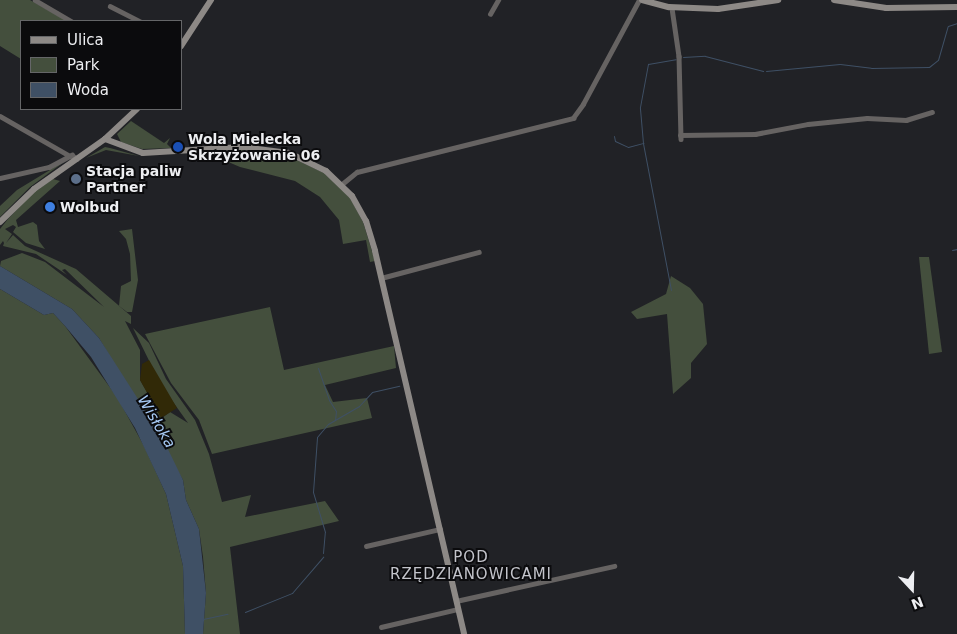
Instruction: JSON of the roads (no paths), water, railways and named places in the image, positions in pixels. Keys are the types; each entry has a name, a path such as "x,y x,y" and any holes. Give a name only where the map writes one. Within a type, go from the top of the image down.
{"street":[{"path":"35,0 69,20"},
{"path":"182,44 211,0"},
{"path":"490,14 498,0"},
{"path":"342,184 357,172 573,118 584,104 640,0 672,8 732,8 778,0"},
{"path":"834,0 886,8 957,7"},
{"path":"110,6 138,20"},
{"path":"672,8 679,56 681,137 755,134 808,124 867,118 906,120 932,112"},
{"path":"0,178 48,167 73,157 105,139 136,110"},
{"path":"0,116 73,157"},
{"path":"105,139 127,149 150,154 266,148 311,161 342,184 366,221 464,634"},
{"path":"0,222 34,189 73,157"},
{"path":"381,278 479,252"},
{"path":"366,546 440,529"},
{"path":"456,601 614,566"},
{"path":"382,627 458,609"}],"water":[{"path":"0,266 72,309 99,338 161,435 183,480 186,500 199,529 206,593 203,634 185,634 183,566 166,494 135,428 91,357 53,313 44,315 0,289"}],"waterway":[{"path":"766,71 840,64 871,68 929,67 938,60 948,26 957,23"},
{"path":"683,57 705,56 763,71"},
{"path":"671,290 643,143 640,107 648,64 676,59"},
{"path":"614,136 615,141 628,147 643,143"},
{"path":"952,250 957,249"},
{"path":"318,368 329,400 336,411 335,420"},
{"path":"323,553 325,532 313,492 317,437 328,424 359,406 372,392 399,386"},
{"path":"245,612 292,593 323,557"},
{"path":"203,619 227,614"}],"place":[{"name":"Wola Mielecka Skrzyżowanie 06","path":"178,147"},
{"name":"Stacja paliw Partner","path":"76,179"},
{"name":"Wolbud","path":"50,207"}],"district":[{"name":"POD RZĘDZIANOWICAMI","path":"471,566"}],"water label":[{"name":"Wisłoka","path":"156,422"}]}
